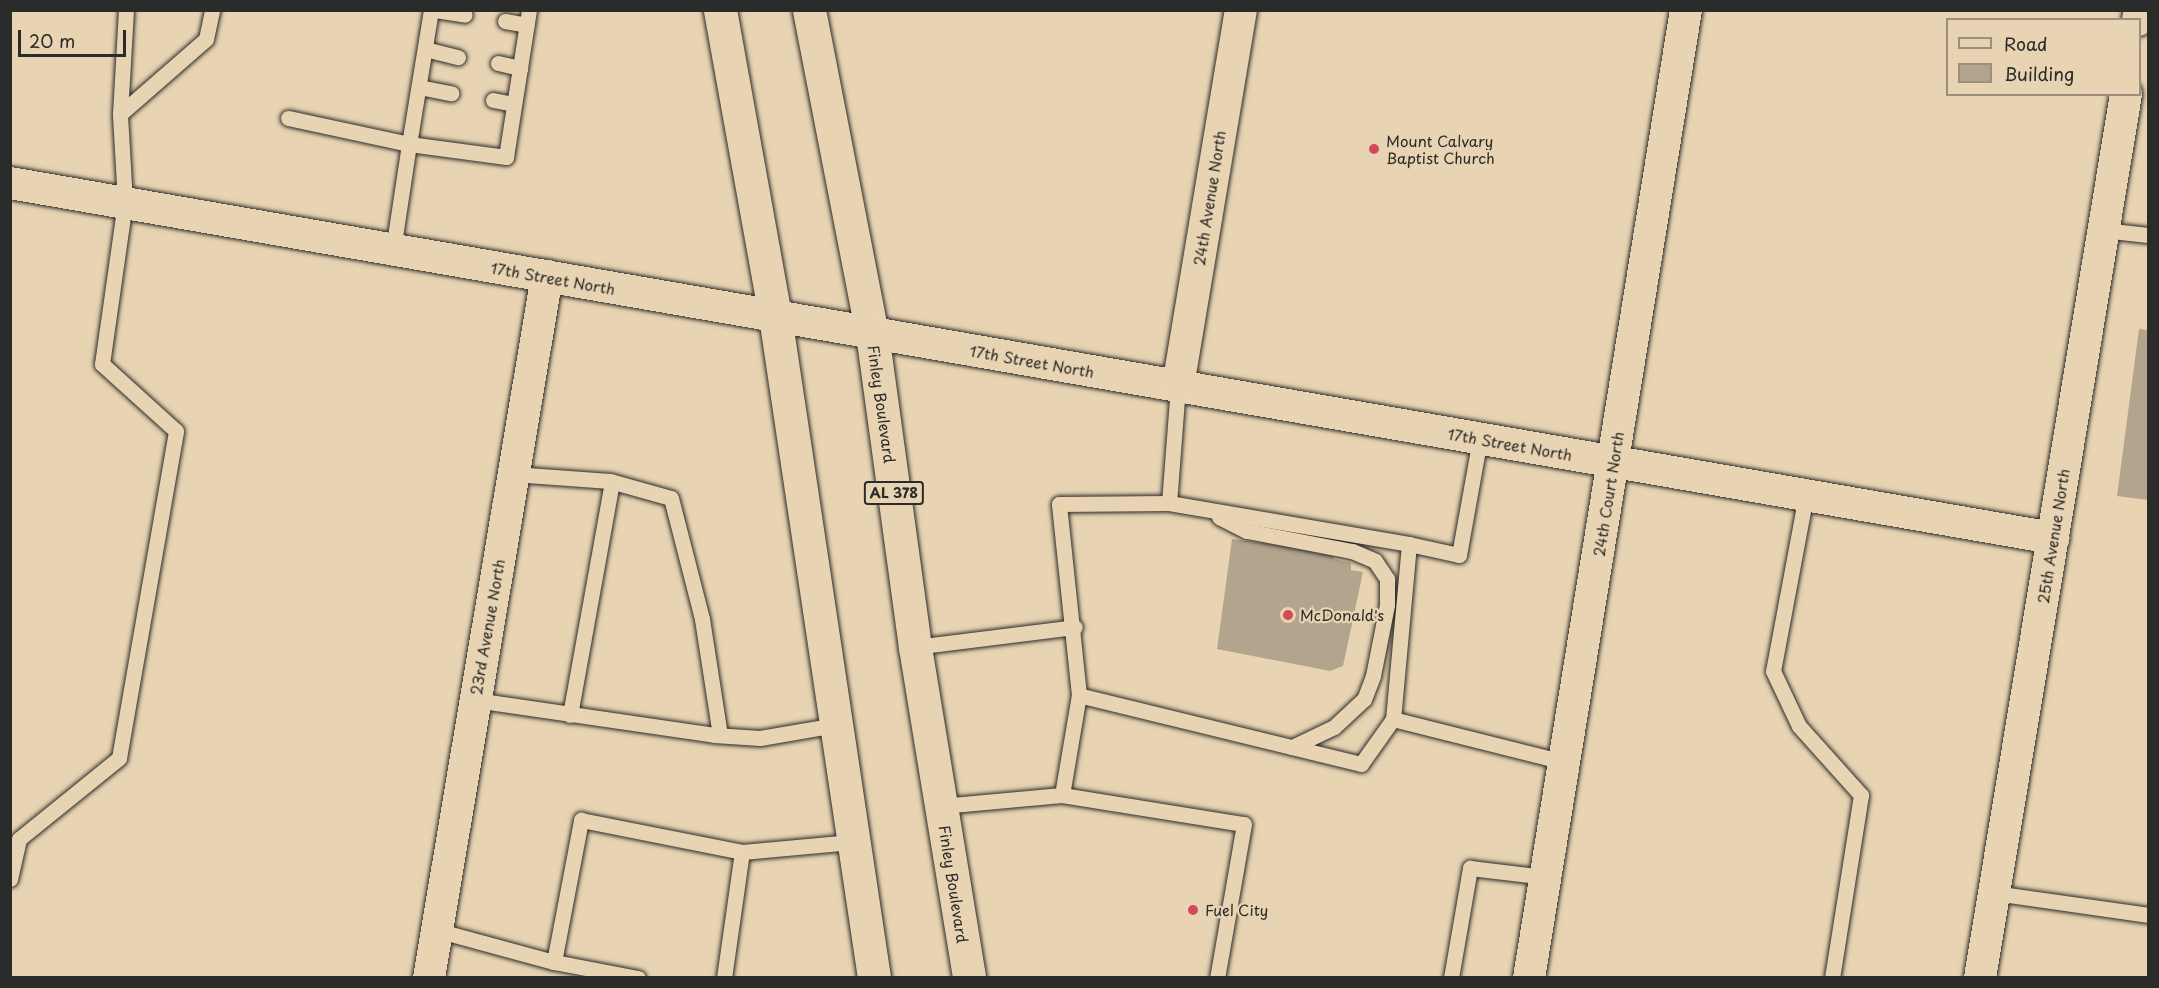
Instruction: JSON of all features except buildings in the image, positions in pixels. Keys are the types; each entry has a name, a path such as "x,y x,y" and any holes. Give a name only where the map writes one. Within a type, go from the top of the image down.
{"main road":[{"path":"720,10 775,316 874,978"},
{"name":"Finley Boulevard","path":"809,10 872,333 915,647 969,978"}],"street":[{"name":"24th Avenue North","path":"1178,386 1240,10"},
{"name":"24th Court North","path":"1529,978 1686,10"},
{"name":"25th Avenue North","path":"1980,978 2126,96"},
{"name":"17th Street North","path":"10,183 2053,538"},
{"name":"23rd Avenue North","path":"429,978 547,276"}],"lane":[{"path":"10,879 19,839 119,758 176,431 102,364 125,202 120,114 126,10"},
{"path":"120,114 206,39 212,10"},
{"path":"393,250 433,10 465,15"},
{"path":"288,117 409,144 506,157 528,18 504,21"},
{"path":"425,49 458,57"},
{"path":"498,63 520,68"},
{"path":"419,87 452,93"},
{"path":"493,100 514,104"},
{"path":"2103,231 2148,235"},
{"path":"1169,503 1178,386"},
{"path":"1062,795 1079,695 1075,627 1059,504 1169,503 1409,544 1459,555 1480,438"},
{"path":"513,474 645,487 671,498 702,619 720,735"},
{"path":"570,715 612,482"},
{"path":"1806,495 1773,671 1799,726 1861,795 1832,978"},
{"path":"1205,510 1247,531 1352,551 1375,561 1387,579 1385,615 1373,676 1364,699 1334,727 1292,747"},
{"path":"1079,695 1360,764 1393,719 1409,544"},
{"path":"915,647 1075,627"},
{"path":"475,700 720,735 760,738 835,725"},
{"path":"1393,719 1564,762"},
{"path":"941,806 1062,795 1244,824 1217,978"},
{"path":"554,962 581,820 742,852 852,842"},
{"path":"724,978 742,852"},
{"path":"1451,978 1470,868 1546,877"},
{"path":"1994,893 2148,915"},
{"path":"436,930 554,962 638,978"}],"place":[{"name":"Mount Calvary Baptist Church","path":"1374,149"},
{"name":"McDonald's","path":"1288,615"},
{"name":"Fuel City","path":"1193,910"}]}
